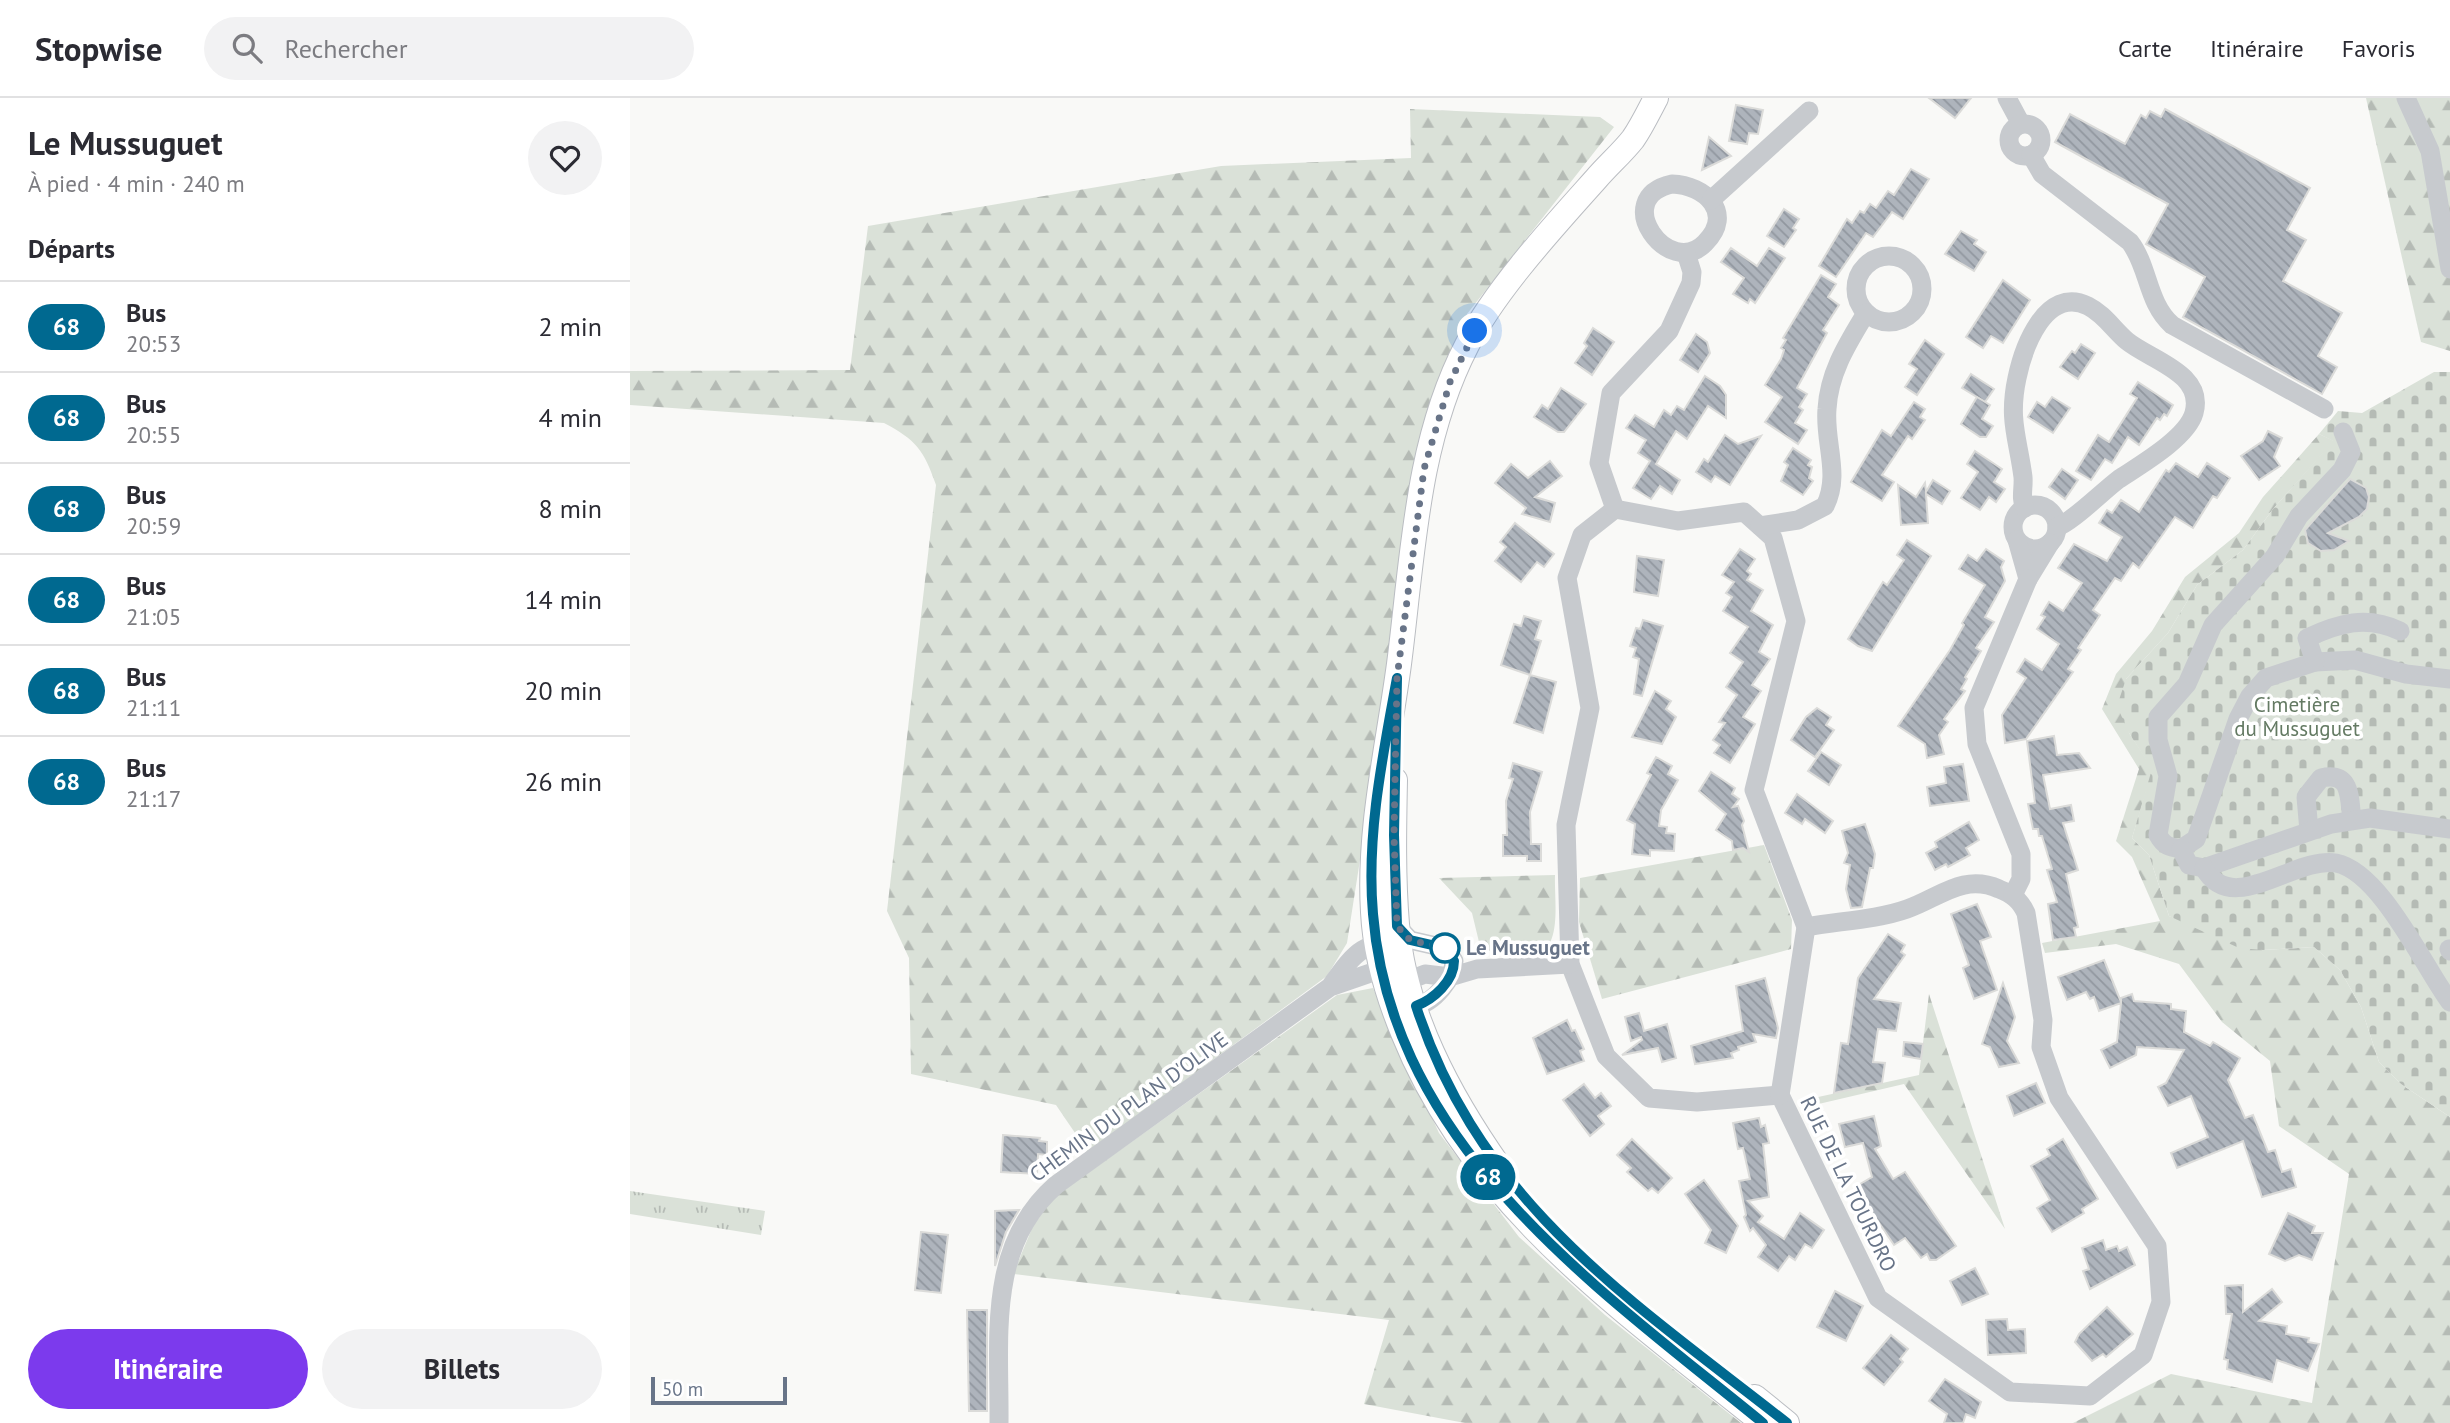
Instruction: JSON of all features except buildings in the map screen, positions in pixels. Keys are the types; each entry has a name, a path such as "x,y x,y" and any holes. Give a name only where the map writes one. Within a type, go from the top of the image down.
{"main road":[{"path":"1594,181 1642,98"},
{"path":"1656,98 1633,139 1594,181 1484,314 1450,382 1424,469 1397,678 1380,767 1373,859 1373,913 1389,999 1417,1069 1445,1118 1483,1172 1525,1222 1600,1291 1763,1423"},
{"path":"1397,678 1394,835 1397,926 1407,981 1427,1040 1450,1088 1489,1152 1540,1218 1607,1281 1787,1423"}],"street":[{"path":"2007,98 2021,124 2011,130 2009,146 2015,154 2031,155 2042,174 2130,242 2136,250 2155,304 2172,325 2324,409"},
{"path":"2406,98 2430,151 2450,269"},
{"path":"1711,200 1809,111"},
{"path":"1689,184 1702,190 1711,200 1716,213 1715,228 1707,242 1686,253 1675,253 1654,236 1646,222 1644,208 1647,196 1656,187 1689,184"},
{"path":"1686,253 1692,272 1691,283 1669,331 1611,393 1599,463 1615,509 1678,522 1744,512 1766,532 1796,621 1754,790 1805,927 1780,1095"},
{"path":"2017,540 2029,548 2037,549 2091,499 2163,449 2188,424 2194,413 2194,395 2178,373 2128,341 2086,305 2075,303 2062,306 2041,319 2028,340 2012,400 2012,425 2025,508 2014,525 2017,540 2028,579"},
{"path":"1766,532 1825,506 1833,486 1827,428 1831,382 1841,354 1866,313"},
{"path":"2343,432 2351,452 2342,470 2308,505 2275,556 2213,625 2188,684 2158,717 2158,740 2168,776 2158,835 2166,847 2181,849 2196,839 2203,827 2238,719 2250,696 2266,678 2315,662 2355,660 2406,674 2445,681 2450,679"},
{"path":"1805,927 1905,910 1966,883 1992,886 2013,895 2021,879 2021,855 1977,744 1974,708 2028,579 2054,535 2055,517 2045,508 2025,508"},
{"name":"RUE DE LA TOURDRO","path":"1615,509 1582,535 1567,578 1590,708 1566,825 1570,964 1606,1056 1649,1098 1698,1102 1780,1095 1878,1298 2010,1392 2090,1396 2143,1355 2161,1302 2157,1246 2059,1098 2040,1047 2043,1020 2026,913 2013,895"},
{"path":"2315,662 2307,638 2329,628 2355,621 2383,622 2400,631"},
{"path":"2309,831 2306,797 2321,778 2332,775 2341,779 2348,788 2352,820"},
{"path":"2181,849 2189,865 2204,868 2309,831 2352,820 2390,818 2450,829"},
{"path":"2204,868 2211,881 2230,888 2249,886 2319,862 2338,864 2351,870 2390,906 2450,1002"},
{"path":"1389,999 1416,1006 1434,996 1450,977 1454,961 1445,948 1410,940 1397,926"},
{"path":"1377,944 1402,953"},
{"name":"CHEMIN DU PLAN D'OLIVE","path":"1330,987 1356,952 1377,944"},
{"name":"CHEMIN DU PLAN D'OLIVE","path":"999,1423 1002,1280 1013,1241 1032,1208 1056,1185 1330,987 1382,969 1402,953"},
{"path":"1389,999 1407,981 1425,974 1450,977 1477,969 1570,964"}],"green space":[{"path":"2366,98 2450,98 2450,351 2421,342"},
{"path":"1410,109 1600,117 1614,127 1467,314 1432,400 1347,943 1327,976 1088,1152 1056,1105 911,1074 909,958 887,911 936,485 923,454 904,435 884,423 630,405 630,371 850,370 868,226 1221,166 1411,158"},
{"name":"Cimetière du Mussuguet","path":"2434,372 2450,372 2450,1117 2401,1084 2379,1062 2361,1007 2340,970 2314,947 2263,950 2239,948 2169,916 2149,855 2132,838 2152,769 2129,733 2117,706 2126,679 2168,633 2197,585 2243,550 2273,509 2333,441 2319,434 2338,411 2362,413"},
{"path":"2319,434 2334,441 2273,509 2243,550 2197,585 2168,633 2126,679 2129,733 2153,769 2132,838 2149,855 2169,916 2263,950 2314,947 2340,970 2361,1007 2379,1062 2401,1084 2450,1117 2450,1423 2073,1423 2171,1374 2312,1403 2349,1174 2279,1126 2270,1061 2222,1022 2179,964 2116,944 2045,953 2042,943 2160,921 2132,857 2116,841 2139,769 2102,709 2116,674 2152,631 2185,577 2239,533 2263,497"},
{"path":"1764,845 1792,920 1791,949 1602,999 1579,922 1580,878"},
{"path":"1555,875 1556,910 1553,934 1543,952 1534,958 1533,950 1487,951 1479,942 1472,913 1439,878"},
{"path":"1373,988 1439,1133 1519,1237 1605,1315 1741,1423 1465,1423 1364,1404 1389,1320 1013,1274 1033,1226 1053,1198 1337,995"},
{"path":"1929,994 2005,1229 1904,1084 1810,1106 1809,1099 1919,1075"},
{"path":"630,1191 765,1211 761,1235 630,1214"}],"bus line":[{"name":"68","path":"1763,1423 1600,1291 1525,1222 1470,1154 1445,1118 1417,1069 1389,999 1373,913 1373,859 1380,767 1397,678 1394,835 1397,926 1410,940 1445,948 1454,961 1450,977 1434,996 1416,1006 1427,1040 1450,1088 1489,1152 1513,1185 1540,1218 1571,1249 1607,1281 1787,1423"}],"place":[{"name":"Le Mussuguet","path":"1445,948"}],"route":[{"path":"1445,948 1410,940 1397,926 1394,835 1397,678 1424,469 1435,424 1450,382 1475,331"}]}
